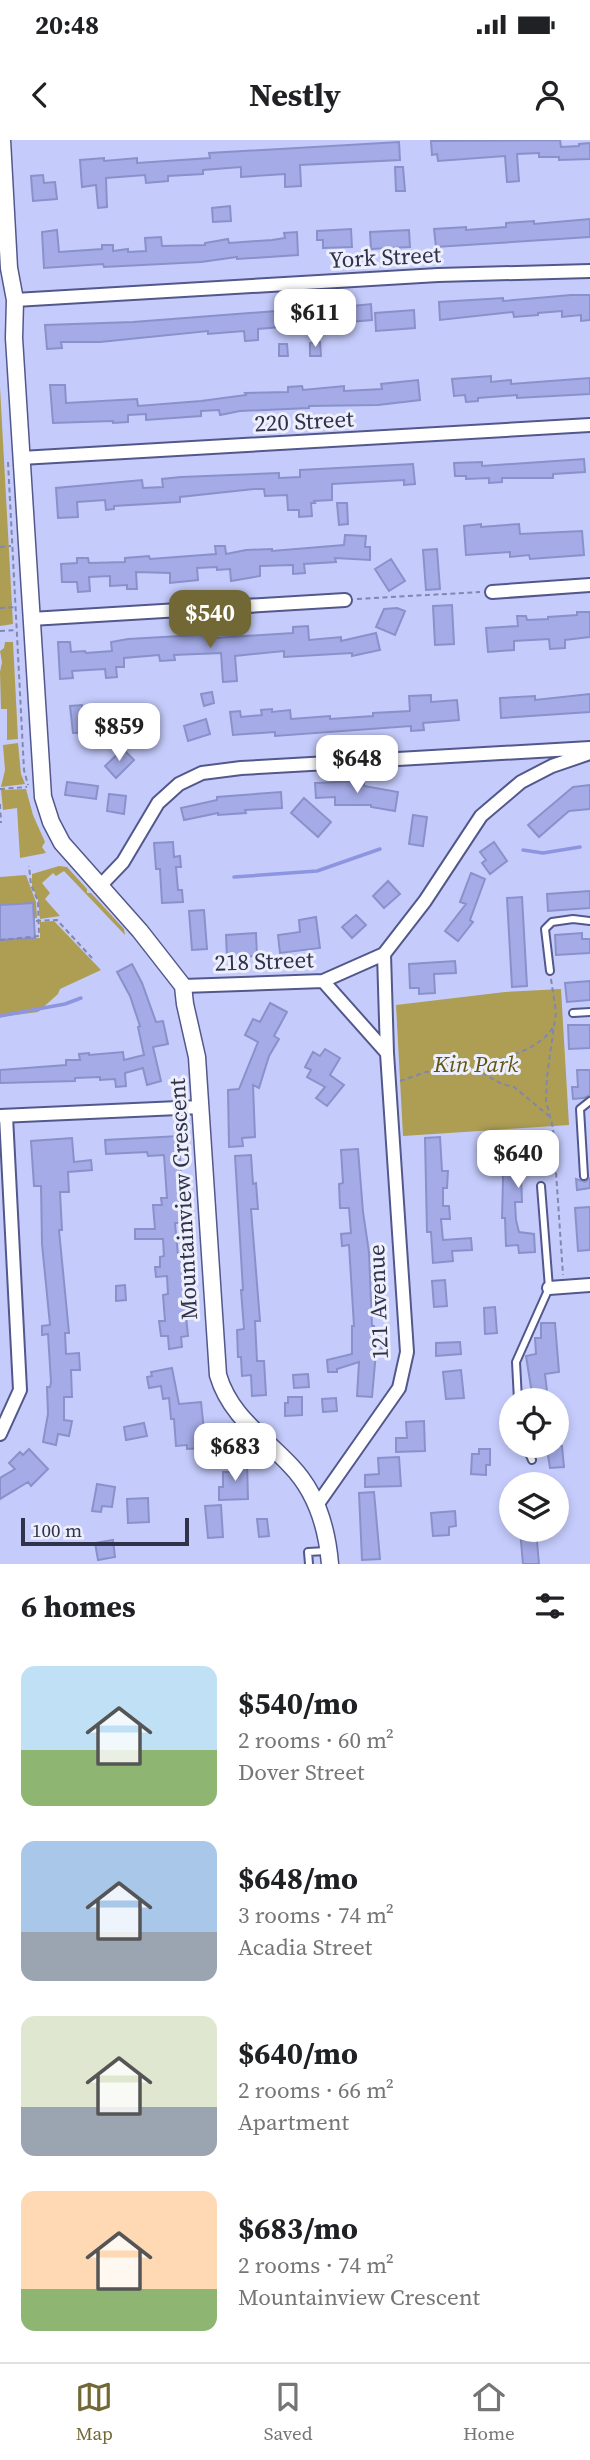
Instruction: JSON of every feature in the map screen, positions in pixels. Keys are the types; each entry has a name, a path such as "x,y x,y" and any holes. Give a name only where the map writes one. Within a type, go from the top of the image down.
{"street":[{"name":"Mountainview Crescent","path":"2,140 3,220 15,300 14,338 43,797 51,822 62,843 140,931 183,986 184,1004 196,1049 216,1364 221,1387 233,1410 292,1466 317,1505"},
{"name":"York Street","path":"15,300 438,275 590,271"},
{"name":"220 Street","path":"21,458 590,425"},
{"path":"492,592 590,585"},
{"path":"31,619 345,600"},
{"path":"100,886 123,862 158,803 180,785 202,773 241,768 590,751"},
{"path":"384,954 425,901 481,816 521,782 590,751"},
{"name":"218 Street","path":"183,986 323,981 384,954"},
{"name":"121 Avenue","path":"317,1505 399,1388 407,1352 387,1053 384,954"},
{"path":"323,981 387,1053"},
{"path":"0,1434 20,1390 3,1116 201,1107"},
{"path":"549,1288 590,1286"},
{"path":"317,1505 329,1557"}],"lane":[{"path":"550,971 545,929 552,922 590,920"},
{"path":"573,1013 590,1012"},
{"path":"584,1176 580,1110 590,1101"},
{"path":"517,1388 516,1362 549,1288 541,1186"},
{"path":"309,1564 308,1552 329,1557"}],"path":[{"path":"0,547 12,546"},
{"path":"345,600 492,592"},
{"path":"0,608 16,607"},
{"path":"0,631 17,630"},
{"path":"0,789 29,786"},
{"path":"0,804 1,823"},
{"path":"0,940 39,936 37,901 31,885 29,866"},
{"path":"37,921 57,920 92,958"},
{"path":"550,971 556,1012 546,1090 553,1128 563,1287"},
{"path":"389,1084 426,1072 473,1068 527,1051 550,1032 554,1025"},
{"path":"473,1068 502,1084 514,1087 549,1116"}],"green space":[{"path":"0,387 13,624 0,626"},
{"path":"5,642 13,642 18,739 7,740 7,709 1,709 0,672 0,651"},
{"path":"18,743 21,774 25,784 1,787 5,770 3,745"},
{"path":"26,789 33,815 45,842 42,847 46,853 20,858 17,808 3,810 1,790"},
{"path":"59,866 67,867 87,889 87,893 91,893 124,929 125,935 64,871 56,876 53,873 42,883 50,893 45,899 60,916 40,919 38,900 32,886 32,874"},
{"path":"26,875 36,902 37,918 34,918 33,903 0,905 0,877"},
{"path":"54,921 101,970 60,989 38,1012 0,1017 0,940 40,938 40,922"},
{"name":"Kin Park","path":"561,989 569,1125 403,1136 396,1005 505,992"}],"building":[{"path":"560,140 561,147 590,143 590,159 559,160 559,157 539,157 539,153 517,154 519,181 507,182 505,156 438,161 437,154 432,155 431,141"},
{"path":"399,142 400,160 300,165 301,186 285,187 285,174 241,177 241,167 203,170 203,174 168,176 168,181 146,183 145,175 106,178 107,207 98,208 96,185 82,187 80,160 137,158 137,163 210,158 209,153"},
{"path":"395,167 403,167 405,191 396,191"},
{"path":"43,175 44,183 55,182 57,199 33,201 31,176"},
{"path":"230,206 231,221 213,222 212,208"},
{"path":"590,219 590,237 436,247 434,229 466,227 466,230 506,227 506,223 534,221 534,224"},
{"path":"351,229 352,247 323,248 323,240 317,240 317,231"},
{"path":"57,230 59,252 102,249 102,245 113,245 113,251 146,251 145,238 161,237 162,246 205,245 228,239 229,243 272,240 285,238 284,233 297,232 298,255 44,268 42,232"},
{"path":"409,230 410,247 371,249 370,232"},
{"path":"590,295 590,320 581,321 581,315 562,317 562,311 514,317 513,312 440,320 439,302 503,298 503,301"},
{"path":"371,304 372,320 337,323 338,330 328,331 327,323 258,329 258,340 245,341 244,331 208,334 208,331 100,342 61,342 62,348 47,349 45,325 133,322"},
{"path":"414,310 415,328 376,331 375,313"},
{"path":"320,342 321,356 310,356 310,343"},
{"path":"279,344 287,344 288,356 279,356"},
{"path":"491,376 491,382 511,380 511,384 590,378 590,394 517,398 517,395 478,398 478,401 466,402 465,395 454,396 452,379"},
{"path":"418,380 420,400 378,405 240,411 220,415 219,410 201,411 201,416 146,420 146,414 128,415 128,422 113,423 53,423 50,385 65,385 66,403 137,399 138,406 201,401 246,395 245,393 288,392 288,387 302,386 303,390 344,386 344,391 382,389 381,384"},
{"path":"584,459 585,472 553,474 553,478 502,478 502,482 489,483 489,478 466,479 466,476 455,476 454,463 482,462 482,466"},
{"path":"413,464 415,484 404,485 404,480 332,484 332,500 311,503 312,516 299,517 299,510 288,510 287,495 265,496 264,489 254,489 180,497 180,502 114,506 114,509 106,510 105,500 77,502 78,517 58,518 56,488 142,480 143,488 163,487 162,479 181,477 279,473 279,478 300,477 300,470"},
{"path":"337,503 347,503 348,524 339,525"},
{"path":"481,524 481,527 519,524 520,534 582,531 584,555 530,559 529,555 510,557 510,552 466,555 464,526"},
{"path":"345,535 366,536 365,547 370,547 370,560 335,558 336,562 304,564 305,573 293,574 293,565 260,566 260,576 231,581 230,569 217,570 217,567 197,568 198,580 170,583 170,573 136,572 137,589 127,589 127,585 110,586 110,576 89,577 90,591 78,592 77,582 62,582 61,564 77,563 77,558 88,558 89,563 125,562 125,558 216,554 215,546 225,546 226,554 246,550 272,551 344,545"},
{"path":"437,549 440,589 426,590 423,550"},
{"path":"391,559 405,581 389,591 375,569"},
{"path":"452,605 454,644 435,645 433,606"},
{"path":"397,608 405,611 395,635 376,627 384,609"},
{"path":"577,612 590,612 590,637 565,640 565,648 550,649 549,639 514,641 514,650 488,652 486,628 518,626 517,616 526,616 527,620 548,619 577,615"},
{"path":"308,626 309,640 341,637 341,641 376,633 380,650 352,656 352,653 284,657 284,651 235,656 237,681 223,682 221,653 174,655 175,660 160,661 159,655 124,658 124,667 116,667 117,677 106,678 105,669 72,671 73,678 60,679 58,642 70,642 71,652 86,653 112,651 111,642 128,639 215,634 215,638 293,633 293,627"},
{"path":"212,692 214,703 204,706 201,694"},
{"path":"590,694 590,712 501,718 500,698 535,696 535,700"},
{"path":"431,695 431,702 457,700 459,720 423,723 424,730 411,731 411,726 275,736 275,732 233,735 230,712 240,711 241,717 262,715 261,710 290,710 291,719 373,716 373,713 410,711 409,696"},
{"path":"82,705 82,715 90,715 91,732 73,733 70,706"},
{"path":"206,719 210,734 188,741 184,726"},
{"path":"123,749 134,760 116,778 105,766"},
{"path":"364,781 364,786 398,792 395,811 371,805 335,805 335,797 316,798 315,783"},
{"path":"67,782 98,786 96,799 65,795"},
{"path":"590,785 590,809 569,811 539,837 528,825 573,787"},
{"path":"281,792 282,808 245,810 246,813 218,813 184,820 181,808 217,800 217,797"},
{"path":"109,794 126,796 124,814 107,811"},
{"path":"304,798 331,822 318,837 291,813"},
{"path":"413,815 427,817 423,846 409,844"},
{"path":"173,842 174,857 180,856 181,867 176,867 178,890 182,890 183,902 162,903 160,869 156,869 154,843"},
{"path":"494,842 507,861 490,874 482,863 486,860 480,852"},
{"path":"471,873 485,879 470,920 473,922 458,941 445,931 466,904 460,902"},
{"path":"388,881 400,894 384,908 373,896"},
{"path":"590,891 590,908 548,911 547,894"},
{"path":"522,897 527,986 512,987 507,898"},
{"path":"33,903 35,938 0,940 0,905"},
{"path":"204,910 207,949 192,950 189,911"},
{"path":"356,915 366,925 352,938 342,927"},
{"path":"316,917 320,948 280,953 278,935 300,932 299,920"},
{"path":"256,933 257,956 227,958 226,935"},
{"path":"582,933 582,939 590,939 590,953 556,955 555,935"},
{"path":"455,961 456,973 434,974 435,993 419,994 419,988 410,988 409,964"},
{"path":"132,964 156,1022 163,1021 168,1044 153,1047 161,1081 147,1085 143,1068 125,1073 126,1086 116,1087 115,1079 100,1080 100,1077 75,1078 75,1081 0,1083 0,1070 66,1065 66,1060 80,1060 79,1054 123,1052 124,1060 144,1055 138,1027 140,1026 130,996 117,972"},
{"path":"590,981 590,1000 567,1002 565,983"},
{"path":"270,1003 287,1012 274,1036 279,1039 269,1056 259,1088 253,1085 255,1137 242,1138 243,1146 229,1147 228,1090 239,1089 258,1042 245,1035 253,1019 260,1022"},
{"path":"568,1025 590,1025 590,1048 569,1049"},
{"path":"325,1049 340,1058 330,1075 344,1085 327,1106 316,1098 325,1087 307,1077 311,1070 305,1067 313,1052 320,1056"},
{"path":"577,1070 590,1070 590,1095 573,1099 572,1087 578,1087"},
{"path":"179,1136 183,1223 175,1223 178,1256 182,1256 188,1336 181,1337 182,1347 169,1349 168,1336 161,1336 159,1321 165,1321 163,1295 168,1294 167,1276 156,1277 155,1267 160,1267 160,1257 164,1256 163,1239 135,1239 135,1229 155,1229 153,1205 162,1205 161,1198 167,1198 164,1155 148,1156 147,1152 106,1154 105,1140"},
{"path":"440,1137 442,1171 448,1171 447,1188 443,1188 443,1206 449,1206 450,1219 441,1219 443,1240 471,1238 472,1250 452,1251 453,1261 433,1263 431,1232 427,1232 425,1138"},
{"path":"72,1138 74,1162 91,1160 92,1170 68,1172 69,1192 60,1192 62,1230 59,1230 69,1333 65,1333 66,1354 79,1353 80,1370 71,1370 72,1397 64,1397 64,1420 72,1421 69,1436 58,1434 56,1445 43,1442 48,1414 47,1387 50,1387 51,1382 48,1334 42,1335 42,1326 50,1325 42,1244 41,1186 34,1186 31,1141"},
{"path":"527,1143 527,1147 545,1145 547,1165 526,1167 527,1172 521,1172 522,1202 515,1202 516,1220 519,1232 534,1234 535,1252 519,1253 518,1245 506,1246 505,1218 502,1218 503,1179 500,1150"},
{"path":"358,1149 369,1252 372,1326 374,1340 381,1339 382,1352 376,1352 372,1397 357,1396 359,1362 337,1369 337,1372 328,1372 327,1360 352,1354 354,1326 349,1245 342,1246 341,1234 351,1233 349,1208 340,1208 339,1184 343,1183 341,1150"},
{"path":"251,1155 258,1209 251,1209 260,1321 255,1321 257,1361 264,1361 266,1395 252,1396 251,1375 242,1376 241,1357 238,1357 237,1330 244,1329 235,1156"},
{"path":"590,1178 590,1188 577,1190 576,1179 585,1182"},
{"path":"590,1207 590,1250 578,1251 575,1208"},
{"path":"445,1280 447,1306 434,1307 432,1281"},
{"path":"125,1285 126,1300 116,1301 116,1286"},
{"path":"495,1307 497,1333 485,1334 484,1308"},
{"path":"541,1323 555,1323 559,1372 545,1374 547,1388 531,1388 526,1356 536,1354 535,1338 541,1338"},
{"path":"460,1342 461,1354 436,1356 436,1343"},
{"path":"172,1368 179,1404 201,1402 205,1440 202,1440 203,1448 187,1449 187,1445 176,1446 169,1398 163,1399 161,1386 149,1388 147,1377 152,1376 151,1372"},
{"path":"461,1370 464,1398 446,1399 443,1372"},
{"path":"308,1374 309,1387 294,1388 293,1375"},
{"path":"288,1397 302,1397 302,1415 285,1416"},
{"path":"336,1398 337,1411 323,1412 322,1399"},
{"path":"424,1421 425,1451 396,1452 396,1438 407,1438 406,1422"},
{"path":"144,1423 147,1436 126,1440 124,1427"},
{"path":"29,1449 48,1469 31,1486 28,1482 0,1499 0,1478 15,1469 9,1463 20,1452 23,1455"},
{"path":"479,1449 490,1449 490,1465 486,1465 486,1475 471,1474 472,1454 479,1454"},
{"path":"399,1457 401,1486 365,1487 365,1475 379,1474 378,1458"},
{"path":"548,1458 563,1458 564,1467 550,1468"},
{"path":"235,1461 247,1461 248,1499 219,1500 219,1487 223,1487 223,1472 235,1472"},
{"path":"97,1484 115,1487 112,1507 102,1506 101,1512 92,1511"},
{"path":"374,1492 380,1559 362,1560 359,1493"},
{"path":"148,1498 149,1522 128,1523 127,1499"},
{"path":"221,1505 223,1537 208,1538 205,1506"},
{"path":"455,1511 456,1526 449,1527 449,1535 433,1536 431,1513"},
{"path":"257,1519 267,1519 269,1536 259,1537"},
{"path":"113,1540 115,1557 98,1560 95,1543"},
{"path":"521,1542 537,1542 539,1564 523,1564"}],"waterway":[{"path":"523,850 543,853 580,847"},
{"path":"234,877 317,871 380,849"},
{"path":"0,1016 65,1004 81,998"}]}
